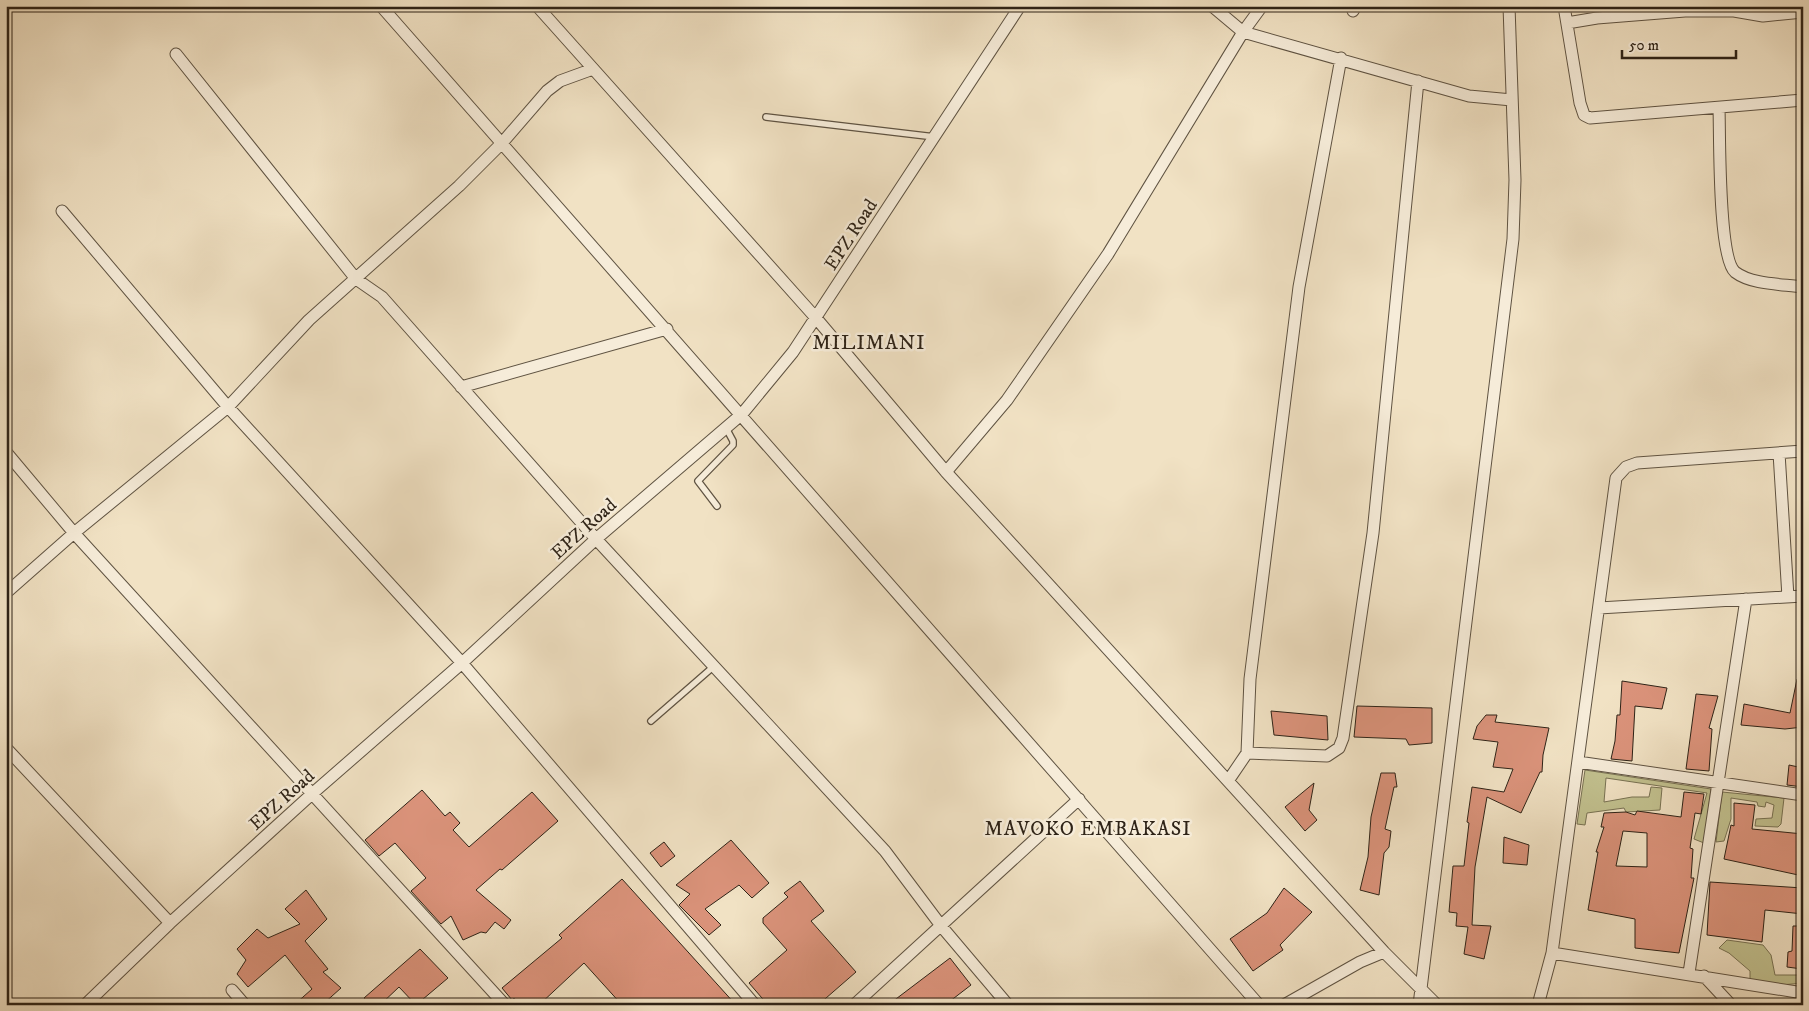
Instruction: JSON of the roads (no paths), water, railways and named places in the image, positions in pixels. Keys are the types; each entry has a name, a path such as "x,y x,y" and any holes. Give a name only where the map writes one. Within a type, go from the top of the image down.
{"street":[{"path":"381,6 742,414 1259,1005"},
{"path":"538,6 816,318 946,472 1384,952 1437,1005"},
{"name":"EPZ Road","path":"86,1005 170,923 313,793 462,663 596,539 742,414 794,352 1020,6"},
{"path":"1212,6 1243,32 1341,58 1469,96 1512,100"},
{"path":"946,472 1007,400 1108,254 1243,32 1262,6"},
{"path":"1419,1005 1513,239 1515,180 1509,6"},
{"path":"1564,6 1580,103 1584,115 1590,118 1803,100"},
{"path":"1567,23 1597,18 1686,11 1734,11 1763,16 1803,12"},
{"path":"176,54 356,279 382,297 596,539 885,851 942,927 1008,1005"},
{"path":"1228,780 1247,753 1250,679 1299,287 1341,58"},
{"path":"6,594 74,533 228,407 309,320 459,186 502,143 547,91 560,81 593,69"},
{"path":"1247,753 1327,756 1339,748 1343,738 1373,533 1418,81"},
{"path":"1719,108 1723,223 1729,263 1733,270 1747,278 1803,287"},
{"path":"62,211 228,407 462,663 755,1005"},
{"path":"462,387 666,329"},
{"path":"1538,1005 1552,953 1599,608 1613,485 1616,478 1626,467 1637,463 1803,451"},
{"path":"6,452 74,533 505,1005"},
{"path":"1779,453 1788,597"},
{"path":"1599,608 1803,596"},
{"path":"1689,973 1746,599"},
{"path":"6,748 170,923"},
{"path":"1578,762 1803,795"},
{"path":"854,1005 942,927 1079,799"},
{"path":"1284,1005 1360,962 1384,952"},
{"path":"1552,953 1689,973 1803,993"},
{"path":"1704,976 1731,1005"},
{"path":"232,990 245,1005"}],"lane":[{"path":"766,117 935,137"},
{"path":"717,506 698,480 733,445 733,441 726,428"},
{"path":"651,721 713,666"}],"district":[{"name":"MILIMANI","path":"869,342"},
{"name":"MAVOKO EMBAKASI","path":"1088,828"}]}
